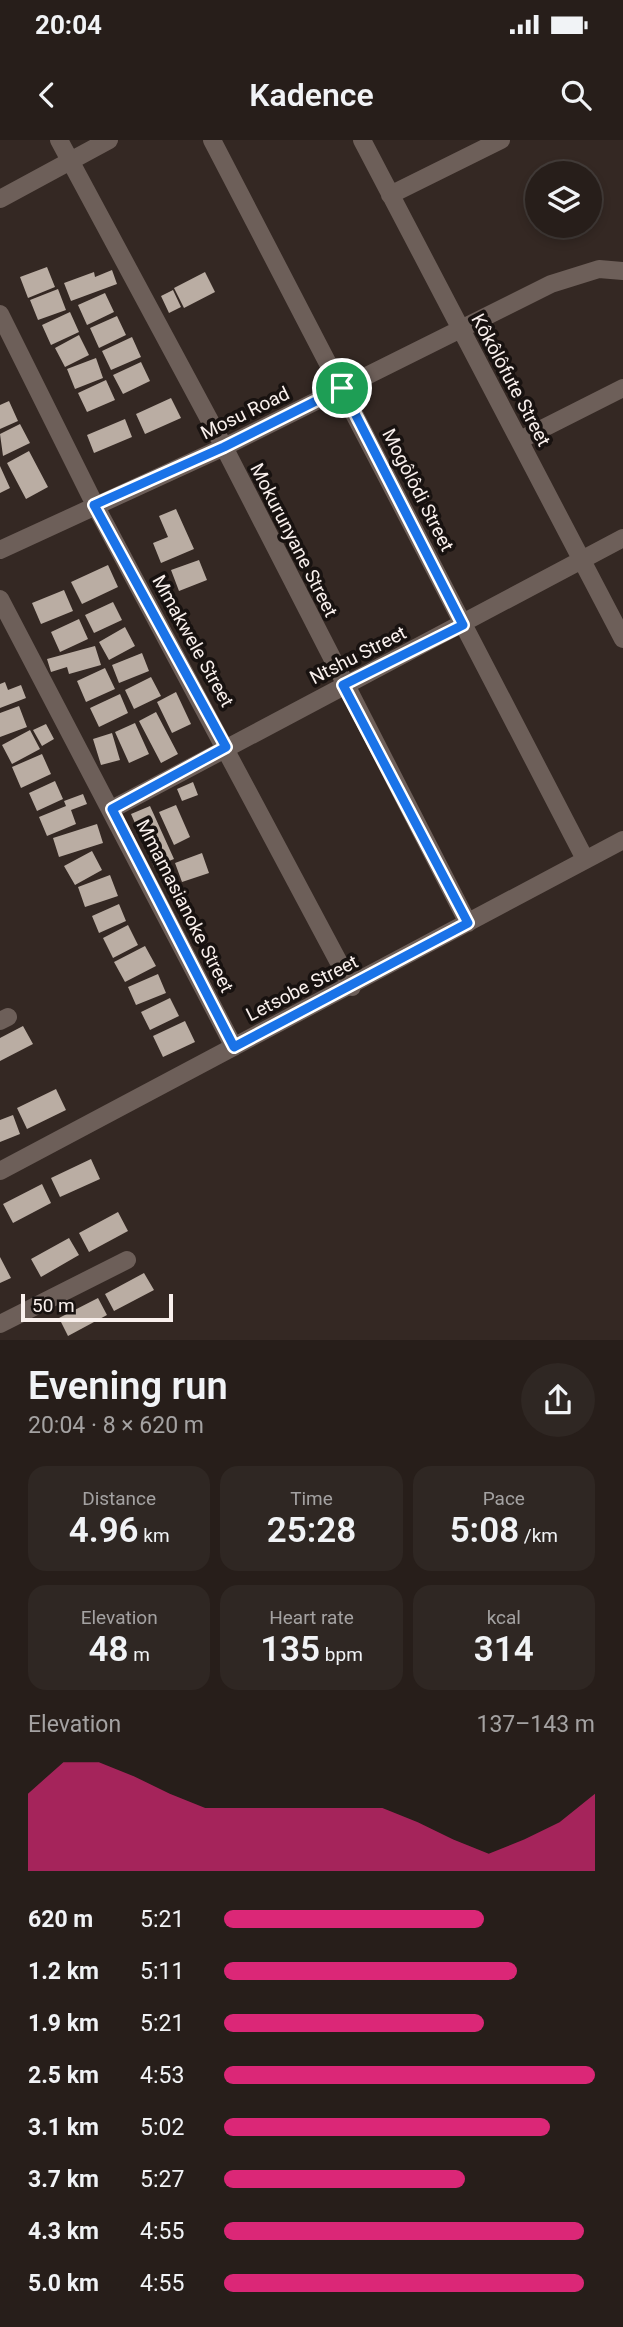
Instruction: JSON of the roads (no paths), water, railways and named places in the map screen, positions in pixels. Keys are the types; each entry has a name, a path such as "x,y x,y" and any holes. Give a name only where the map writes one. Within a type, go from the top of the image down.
{"street":[{"name":"Mokurunyane Street","path":"59,140 224,447 343,685 468,923"},
{"path":"0,199 109,140"},
{"name":"Mogôlôdi Street","path":"212,140 585,859"},
{"name":"Kôkôlôfute Street","path":"362,140 623,639"},
{"path":"390,195 501,140"},
{"name":"Mosu Road","path":"0,550 224,447 460,327 573,274 598,269 623,271"},
{"name":"Mmakwele Street","path":"0,314 94,505 352,986"},
{"path":"520,440 623,388"},
{"name":"Ntshu Street","path":"112,809 623,538"},
{"name":"Mmamasianoke Street","path":"0,599 234,1047"},
{"name":"Letsobe Street","path":"0,1171 352,986 623,839"},
{"path":"0,1324 127,1260"}]}
